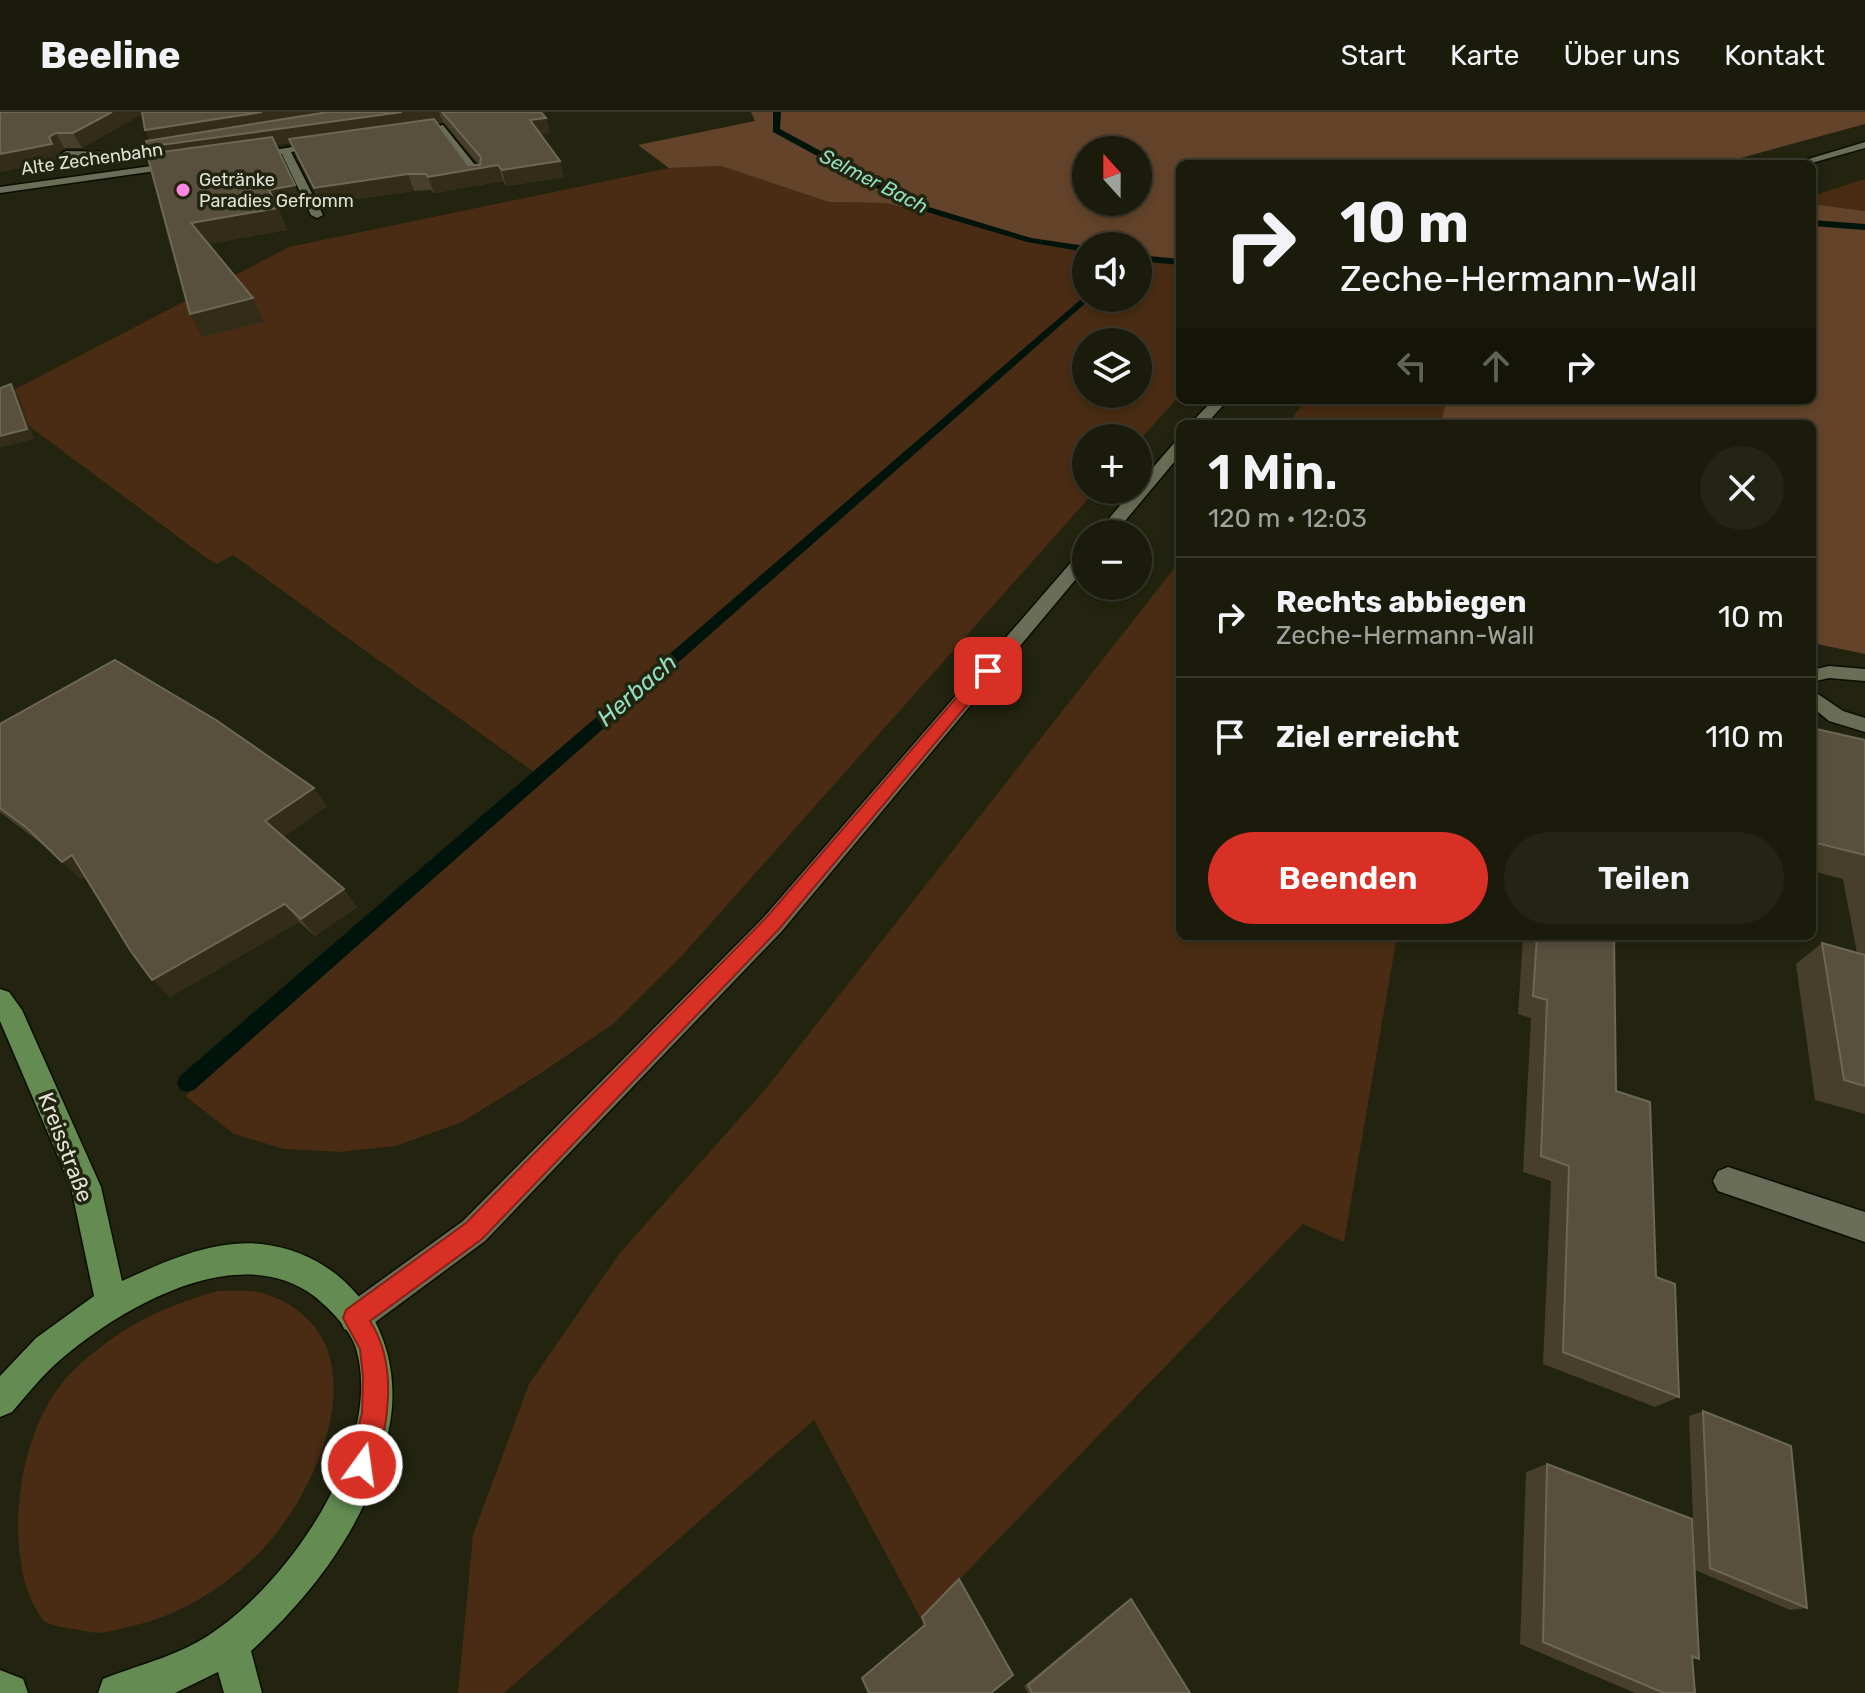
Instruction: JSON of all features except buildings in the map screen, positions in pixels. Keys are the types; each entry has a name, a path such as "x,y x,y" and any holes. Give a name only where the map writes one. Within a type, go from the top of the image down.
{"main road":[{"name":"Kreisstraße","path":"0,1000 13,1018 86,1187 111,1302"},
{"path":"0,1400 53,1344 111,1302 165,1276 213,1265 254,1260 288,1265 330,1287 372,1345 375,1413 362,1465 335,1524 285,1591 230,1644 148,1686 117,1693"},
{"path":"230,1644 243,1693"},
{"path":"0,1689 9,1693"}],"street":[{"path":"400,134 443,128 479,177"},
{"path":"238,157 342,142"},
{"path":"66,154 128,155 189,145"},
{"path":"1811,160 1865,145"},
{"path":"285,150 317,215"},
{"name":"Alte Zechenbahn","path":"0,190 192,163"},
{"path":"1202,420 1217,404"},
{"path":"1117,520 1176,450"},
{"path":"355,1318 474,1231 773,924 1072,572"},
{"path":"1816,675 1829,672 1865,675"},
{"path":"1816,700 1836,716 1865,725"},
{"path":"1728,1181 1865,1227"}],"shaded area":[{"path":"751,112 1865,112 1865,124 1734,160 1176,160 1176,265 1152,262 1152,232 1072,232 1072,248 885,203 829,202 721,166 669,168 638,145 755,121"},
{"path":"721,166 829,202 884,203 1072,248 1072,312 1152,312 1152,262 1176,265 1176,399 1152,426 1072,424 1072,504 1084,504 680,958 613,1024 462,1122 396,1146 340,1152 284,1149 234,1134 185,1096 545,780 233,555 217,564 205,557 29,426 0,397 289,247 669,168"},
{"path":"1865,179 1865,211 1816,205 1816,195"},
{"path":"1816,205 1865,211 1865,654 1816,644 1816,420 1442,420 1445,404 1816,404"},
{"path":"1303,404 1445,404 1442,420 1291,420"},
{"path":"1176,566 1176,940 1396,940 1344,1242 1303,1224 921,1619 814,1420 504,1693 458,1693 473,1535 529,1384 619,1254 764,1091"},
{"path":"218,1291 266,1294 302,1313 323,1340 333,1372 332,1408 324,1445 309,1481 269,1542 224,1583 188,1605 151,1621 106,1632 66,1628 44,1621 30,1597 18,1533 26,1461 37,1427 52,1397 89,1357 140,1321"}],"waterway":[{"name":"Selmer Bach","path":"777,112 776,130 916,206 1030,240 1072,247"},
{"path":"1816,223 1865,227"},
{"name":"Selmer Bach","path":"1152,259 1176,262"},
{"name":"Herbach","path":"187,1083 1072,310"}],"place":[{"name":"Getränke Paradies Gefromm","path":"183,190"}],"route":[{"path":"362,1465 375,1413 375,1377 372,1345 355,1318 474,1231 773,924 988,671"}]}
